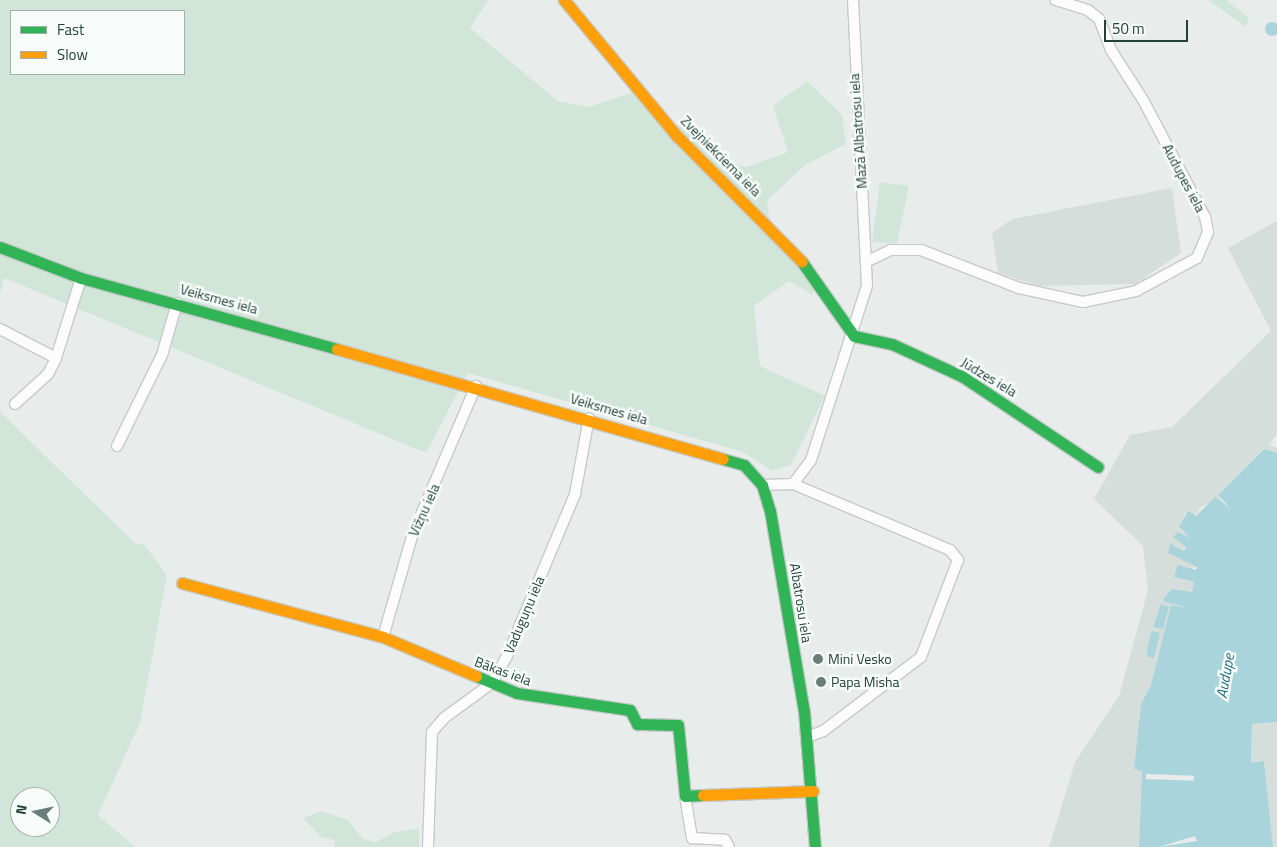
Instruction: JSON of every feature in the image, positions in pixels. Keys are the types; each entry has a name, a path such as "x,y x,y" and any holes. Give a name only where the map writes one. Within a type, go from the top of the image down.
{"street":[{"name":"Zvejniekciema iela","path":"564,0 676,136 809,269 854,336"},
{"name":"Mazā Albatrosu iela","path":"853,0 868,261"},
{"name":"Audupes iela","path":"868,261 891,250 921,250 1019,288 1083,302 1136,290 1197,258 1208,232 1205,218 1142,100 1111,50 1098,19 1088,10 1056,0"},
{"name":"Veiksmes iela","path":"0,247 81,278 476,386 731,460 744,465 762,485"},
{"path":"793,484 811,460 854,336 867,286 868,261"},
{"path":"15,404 48,374 56,358 81,278"},
{"path":"117,446 162,355 177,303"},
{"path":"0,329 56,358"},
{"name":"Jūdzes iela","path":"854,336 892,344 963,376 1098,466"},
{"name":"Vižņu iela","path":"383,637 413,533 476,386"},
{"name":"Vaduguņu iela","path":"492,683 575,494 588,418"},
{"path":"762,485 793,484 950,550 958,560 921,657 823,731 807,737"},
{"name":"Albatrosu iela","path":"762,485 770,511 807,737 813,790 815,847"},
{"name":"Bākas iela","path":"182,583 383,637 492,683 538,698 630,710 637,724 678,725 686,796"},
{"path":"428,847 432,732 444,718 492,683"},
{"path":"729,847 725,840 692,838 686,796 813,790"}],"shaded area":[{"path":"1172,188 1181,253 1135,284 1038,286 998,273 992,233 1012,219"},
{"path":"1277,221 1277,434 1269,444 1277,448 1277,453 1263,449 1218,495 1228,509 1217,499 1201,507 1195,516 1186,512 1179,526 1190,534 1183,551 1170,543 1168,553 1197,566 1174,577 1194,582 1192,593 1164,602 1192,609 1172,605 1151,685 1141,704 1134,769 1142,771 1139,847 1049,847 1075,762 1119,696 1148,590 1143,546 1094,499 1130,435 1172,427 1271,331 1228,248"},
{"path":"1277,722 1277,847 1273,847 1264,762 1251,763 1252,724"}],"green space":[{"path":"0,0 488,0 470,28 558,101 588,107 635,92 656,118 689,129 718,161 746,167 788,152 773,106 807,81 842,115 846,144 805,165 767,201 772,236 814,282 813,295 789,281 754,306 760,366 825,396 791,465 772,471 743,452 468,373 426,453 4,278 0,294"},
{"path":"1208,0 1227,0 1249,18 1246,27"},
{"path":"880,182 909,186 897,244 872,242"},
{"path":"0,412 137,545 143,543 167,575 140,723 98,815 135,847 0,847"},
{"path":"322,811 348,820 363,839 376,842 394,832 419,828 419,847 334,847 335,840 321,837 303,818"}],"water":[{"path":"1269,22 1277,24 1278,33 1275,36 1269,36 1265,32 1265,26"},
{"name":"Audupe","path":"1264,449 1277,453 1277,722 1252,724 1251,763 1264,761 1273,847 1139,847 1142,771 1134,769 1141,704 1151,685 1171,605 1192,609 1164,602 1164,598 1172,589 1192,592 1194,582 1174,577 1178,565 1196,570 1197,567 1168,553 1170,543 1183,551 1186,547 1173,537 1178,532 1190,538 1179,526 1188,511 1196,516 1215,497 1230,508 1218,495"},
{"path":"1161,604 1169,607 1163,629 1153,627"},
{"path":"1152,631 1160,633 1154,658 1148,657 1147,649"}],"pier":[{"path":"1146,774 1194,776 1194,781 1146,779"},
{"path":"1195,836 1197,841 1159,847"}],"traffic: fast":[{"path":"0,247 81,278 337,349"},
{"path":"802,262 854,336 892,344 963,377 1098,467"},
{"path":"723,459 744,465 762,485 770,511 804,711 815,847"},
{"path":"476,676 517,693 630,710 637,724 678,725 685,796 703,795"}],"traffic: slow":[{"path":"564,0 677,136 802,262"},
{"path":"337,349 723,459"},
{"path":"182,583 383,637 476,676"},
{"path":"703,795 813,791"}],"place":[{"name":"Mini Vesko","path":"818,659"},
{"name":"Papa Misha","path":"821,682"}]}
